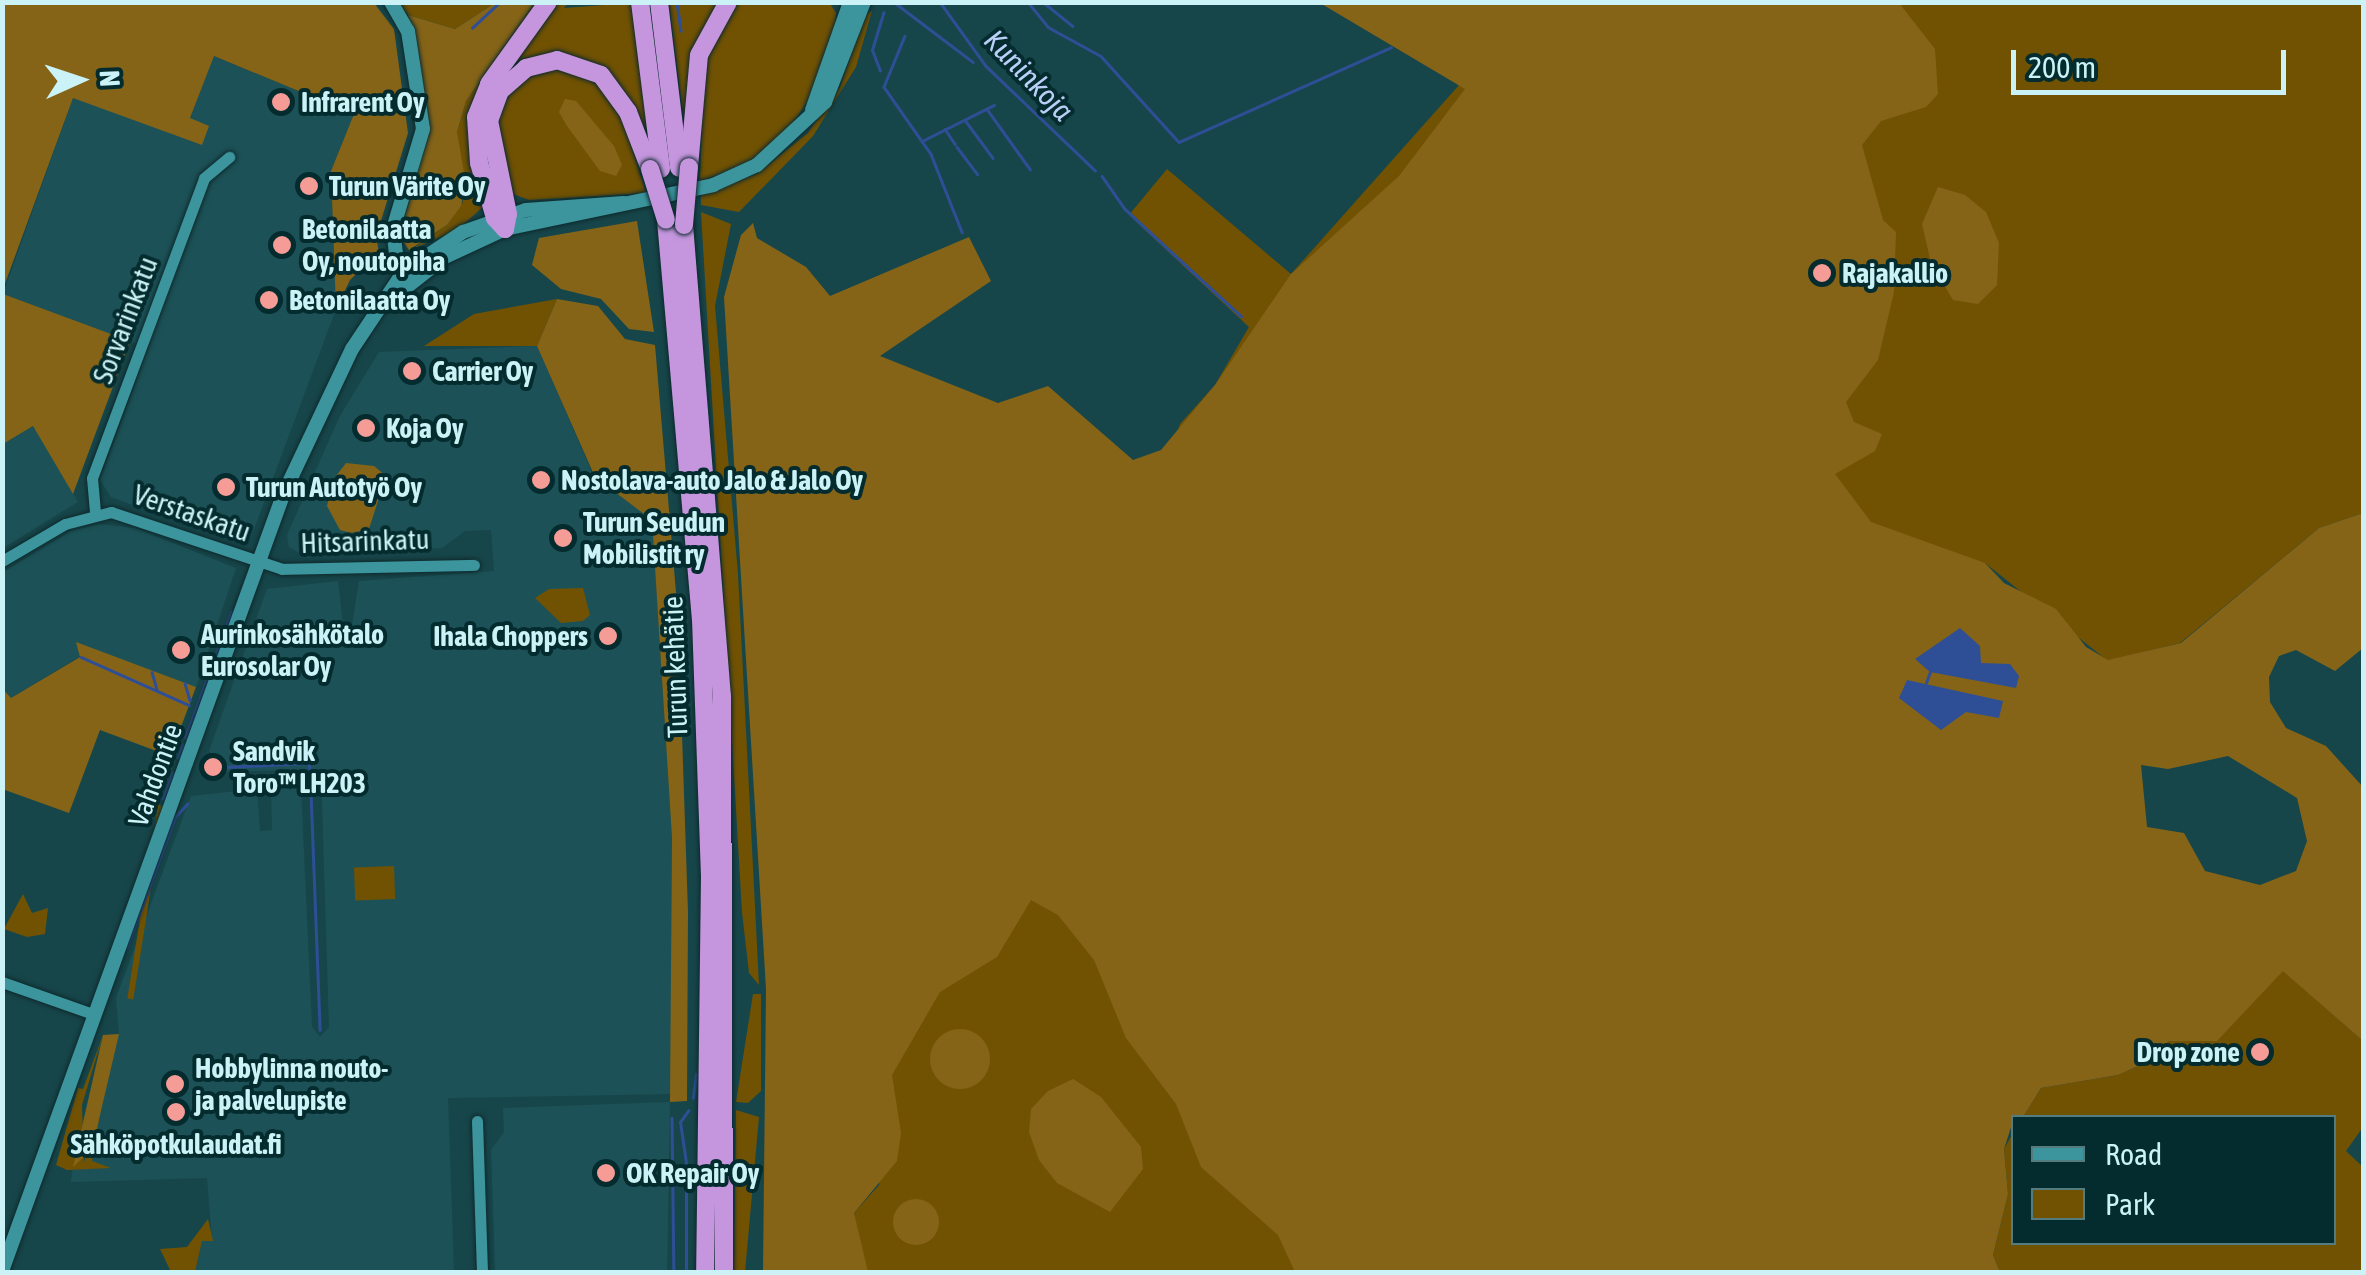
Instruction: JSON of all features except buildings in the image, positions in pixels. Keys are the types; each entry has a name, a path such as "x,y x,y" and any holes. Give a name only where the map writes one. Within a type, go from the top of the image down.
{"highway":[{"path":"503,221 476,148 476,116 489,84 548,2"},
{"path":"640,2 670,168 676,228"},
{"path":"659,2 676,228"},
{"path":"670,168 699,54 728,2"},
{"path":"503,221 489,120 506,83 536,64 579,64 609,82 670,168"},
{"name":"Turun kehätie","path":"676,228 702,639 710,875 704,1272"},
{"name":"Turun kehätie","path":"676,228 723,716 724,1272"}],"street":[{"path":"391,2 408,31 423,129 394,229 408,276"},
{"name":"Vahdontie","path":"808,119 850,2"},
{"name":"Vahdontie","path":"2,1271 92,1014 312,424 380,308 408,276 503,221 624,203 740,174 773,154 836,83 864,2"},
{"name":"Sorvarinkatu","path":"95,512 92,478 204,178 229,157"},
{"name":"Verstaskatu","path":"2,561 95,512 124,514 258,562"},
{"name":"Hitsarinkatu","path":"258,562 292,570 474,565"},
{"path":"2,982 92,1014"},
{"path":"477,1121 482,1272"}],"shaded area":[{"path":"3,3 374,3 394,29 408,133 376,237 379,252 350,280 336,309 331,171 354,114 214,56 190,118 209,126 202,145 73,98 3,289"},
{"path":"495,3 534,3 466,101 457,132 466,184 461,206 447,225 409,250 401,238 404,219 429,131 408,15 455,29"},
{"path":"1320,3 1899,3 1935,49 1938,94 1926,107 1881,121 1862,145 1883,220 1896,232 1894,292 1878,360 1846,402 1854,422 1882,434 1875,451 1835,474 1871,522 1985,563 2004,583 2056,609 2086,647 2108,660 2181,643 2319,528 2363,513 2363,648 2335,671 2296,650 2279,656 2269,677 2270,702 2286,728 2326,746 2363,787 2363,1041 2283,971 2217,1041 2169,1041 2147,1062 2118,1075 2041,1088 2024,1115 2011,1115 2004,1149 2008,1194 1993,1255 2000,1272 1295,1272 1278,1235 1201,1167 1176,1104 1126,1038 1094,960 1058,915 1031,900 997,957 940,992 892,1075 901,1133 897,1161 854,1213 868,1272 763,1272 766,989 724,297 741,235 753,223 757,238 806,267 830,296 969,237 991,281 880,356 998,403 1048,386 1133,460 1161,450 1215,385 1291,274 1399,176 1465,89","holes":["2228,756 2297,798 2307,841 2296,871 2260,885 2205,871 2184,833 2147,827 2141,765 2168,769"]},
{"path":"213,56 354,114 331,171 336,309 251,537 242,545 111,497 100,480 148,348 3,294 73,98 190,119"},
{"path":"565,99 576,101 614,146 622,165 616,176 600,171 567,126 559,112"},
{"path":"1938,187 1965,195 1986,212 1999,243 1997,285 1978,304 1953,300 1931,263 1922,224"},
{"path":"637,221 654,332 629,329 601,299 561,289 532,265 539,238"},
{"path":"3,294 130,341 73,494 33,426 3,444"},
{"path":"557,299 598,306 625,339 655,345 678,616 688,912 687,1101 670,1102 672,838 652,520 595,477 537,346"},
{"path":"537,346 594,477 652,519 672,838 671,1094 448,1098 454,1272 195,1272 202,1241 212,1240 207,1178 71,1182 103,1035 119,1034 116,998 191,796 257,789 260,831 272,830 271,789 301,789 312,1027 320,1037 329,1027 321,769 226,772 209,751 267,589 338,581 343,625 352,625 359,581 494,571 491,530 465,531 442,548 300,553 289,547 287,535 340,416 379,352"},
{"path":"33,426 78,502 3,548 3,444"},
{"path":"346,463 374,466 386,476 369,529 351,533 340,530 327,506 333,480"},
{"path":"99,524 135,528 236,568 196,687 77,643 80,656 11,698 3,688 3,572 71,531"},
{"path":"76,642 196,687 170,756 100,730 69,813 5,790 3,795 2,688 11,698 80,657"},
{"path":"960,1029 981,1038 990,1059 981,1080 960,1089 939,1080 930,1059 939,1038"},
{"path":"119,1034 92,1149 73,1167 103,1035"},
{"path":"1073,1079 1101,1097 1141,1147 1143,1169 1110,1212 1057,1183 1039,1160 1029,1132 1031,1109 1048,1091"},
{"path":"670,1102 667,1272 495,1272 491,1150 504,1132 503,1108"},
{"path":"916,1199 933,1205 939,1222 933,1239 916,1245 899,1239 893,1222 899,1205"}],"green space":[{"path":"829,2 836,13 834,36 813,93 787,131 751,161 700,182 704,59 734,3"},
{"path":"399,3 495,3 455,29 408,15"},
{"path":"534,3 539,3 474,99 470,119 483,207 457,230 414,248 447,225 463,202 457,132 466,101"},
{"path":"554,3 568,3 564,8 632,3 649,136 614,78 584,59 552,55 496,88 499,196 486,159 493,86"},
{"path":"669,3 720,3 697,49 685,129"},
{"path":"1532,3 2363,3 2363,513 2319,528 2180,643 2108,661 1985,563 1438,1272 864,1272 854,1213 879,1185 892,1093 891,1041 1020,909 1180,424 1215,385 1249,327 1129,215 1167,169 1291,274"},
{"path":"872,11 856,67 813,136 739,212 701,205 701,194 757,174 808,133 840,87 865,15"},
{"path":"576,68 616,97 646,193 529,200 513,194 493,130 510,86 537,69"},
{"path":"701,212 731,224 715,306 738,574 759,985 749,973 742,912"},
{"path":"557,299 537,346 424,346 474,314"},
{"path":"583,588 590,615 583,621 561,623 535,598 549,589"},
{"path":"158,805 164,806 133,1000 127,999"},
{"path":"394,866 395,899 355,900 354,867"},
{"path":"23,894 32,913 48,908 45,934 27,937 4,929"},
{"name":"Drop zone","path":"2283,970 2363,1041 2363,1127 2346,1151 2363,1167 2363,1272 2000,1272 1993,1255 2008,1194 2004,1149 2011,1137 2011,1245 2336,1245 2336,1115 2024,1115 2041,1088 2118,1075 2147,1062 2169,1041 2217,1040"},
{"path":"753,994 761,994 761,1091 748,1103 736,1102"},
{"path":"103,1035 82,1105 84,1163 107,1072 92,1161 111,1168 67,1170 56,1165 78,1088 83,1089"},
{"path":"736,1110 759,1117 745,1272 734,1272"},
{"path":"208,1219 213,1241 202,1241 195,1272 171,1272 160,1249 187,1247"}],"water":[{"path":"1960,628 1980,646 1981,663 2010,664 2019,676 2016,688 1930,672 1915,659"},
{"path":"1907,680 2003,701 1999,718 1966,712 1941,730 1899,698"}],"waterway":[{"path":"472,28 500,2"},
{"path":"677,2 681,31"},
{"path":"894,2 973,62"},
{"name":"Kuninkoja","path":"940,2 986,66 1095,170"},
{"path":"1028,2 1048,27 1101,56 1179,142 1391,47"},
{"path":"1043,2 1073,26"},
{"path":"880,71 872,50 883,13"},
{"path":"905,36 884,87 931,154 962,232"},
{"path":"924,140 994,105"},
{"path":"987,109 1030,169"},
{"path":"965,120 993,158"},
{"path":"945,129 955,144"},
{"path":"957,147 977,174"},
{"name":"Kuninkoja","path":"1102,176 1125,209 1241,316"},
{"path":"185,738 231,612"},
{"path":"81,657 189,705"},
{"path":"152,672 157,690"},
{"path":"1926,683 1930,672"},
{"path":"185,683 190,700"},
{"path":"178,758 183,745"},
{"path":"225,767 309,763 310,770"},
{"path":"163,799 172,774"},
{"path":"311,792 320,1030"},
{"path":"127,947 175,817 187,804"},
{"path":"693,1098 696,1074"},
{"path":"686,1163 680,1122 688,1111"},
{"path":"672,1118 674,1272"},
{"path":"686,1185 686,1272"}],"place":[{"name":"Infrarent Oy","path":"281,102"},
{"name":"Turun Värite Oy","path":"309,186"},
{"name":"Betonilaatta Oy, noutopiha","path":"282,245"},
{"name":"Rajakallio","path":"1822,273"},
{"name":"Betonilaatta Oy","path":"269,300"},
{"name":"Carrier Oy","path":"412,371"},
{"name":"Koja Oy","path":"366,428"},
{"name":"Nostolava-auto Jalo & Jalo Oy","path":"541,480"},
{"name":"Turun Autotyö Oy","path":"226,487"},
{"name":"Turun Seudun Mobilistit ry","path":"563,538"},
{"name":"Ihala Choppers","path":"608,636"},
{"name":"Aurinkosähkötalo Eurosolar Oy","path":"181,650"},
{"name":"Sandvik Toro™ LH203","path":"213,767"},
{"name":"Drop zone","path":"2260,1052"},
{"name":"Hobbylinna nouto- ja palvelupiste","path":"175,1084"},
{"name":"Sähköpotkulaudat.fi","path":"176,1112"},
{"name":"OK Repair Oy","path":"606,1173"}]}
